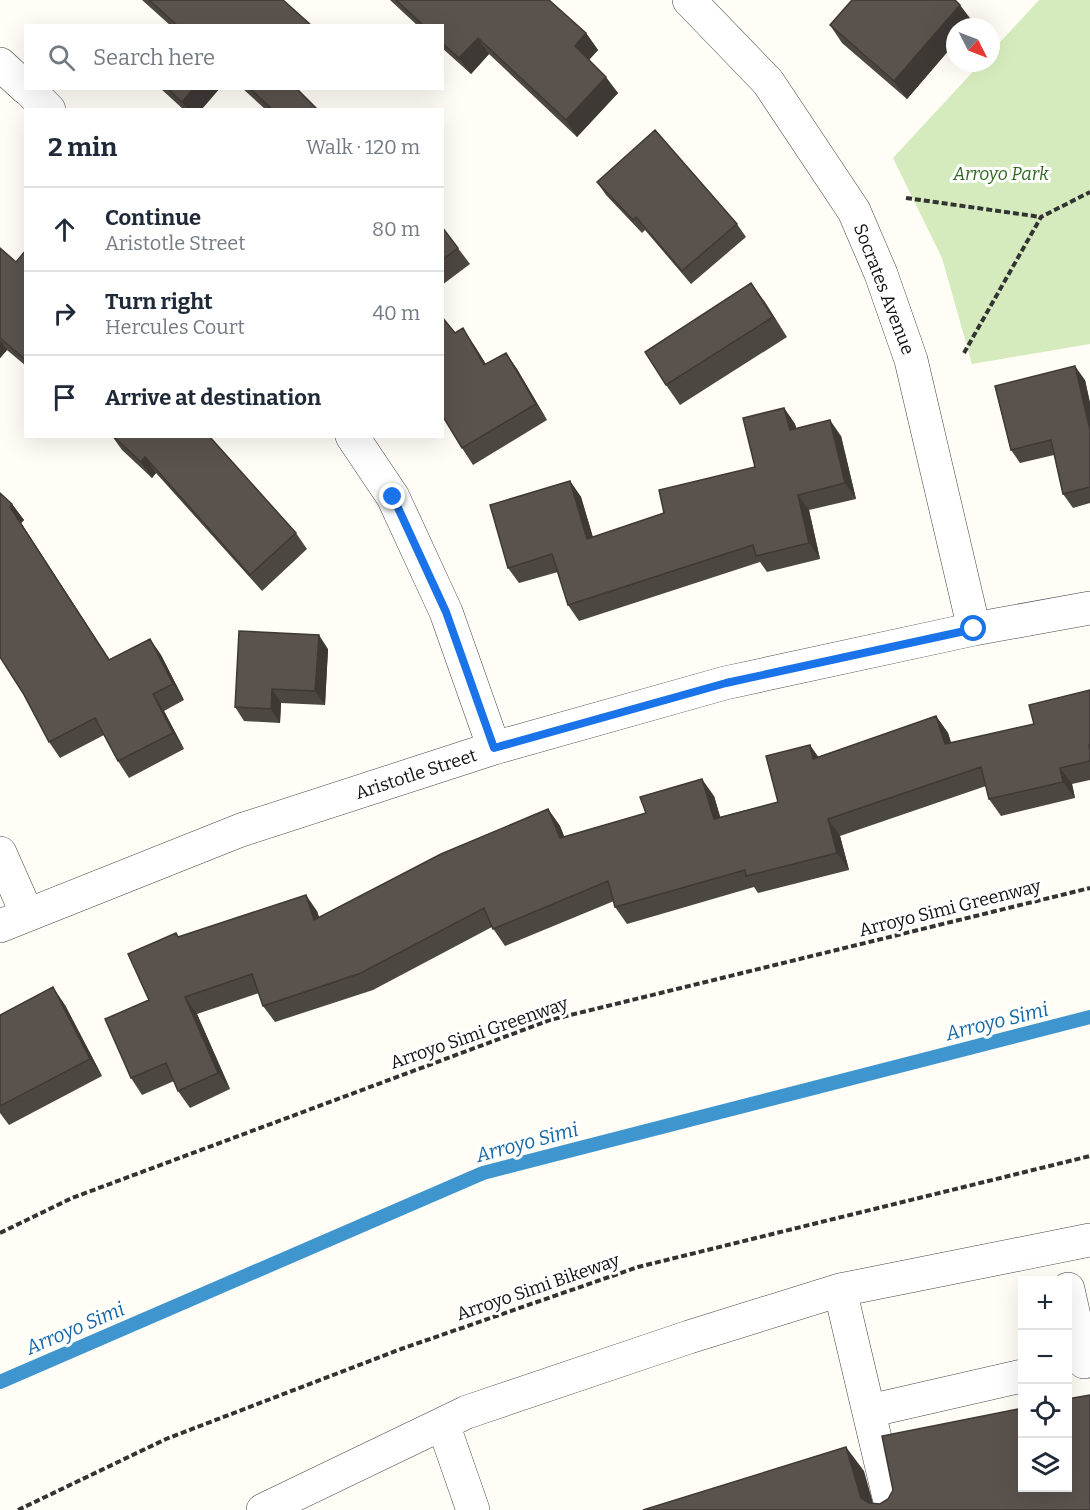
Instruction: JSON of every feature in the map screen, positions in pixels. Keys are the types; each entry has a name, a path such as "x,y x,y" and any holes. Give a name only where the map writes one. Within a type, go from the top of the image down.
{"street":[{"name":"Socrates Avenue","path":"689,0 768,82 854,211 911,360 974,629"},
{"path":"0,63 24,86"},
{"path":"28,90 47,108"},
{"path":"353,438 393,497 446,612 494,748"},
{"name":"Aristotle Street","path":"13,920 241,830 494,748 726,683 974,629 1090,608"},
{"path":"0,853 13,920"},
{"path":"263,1510 467,1412 678,1340 840,1290 1090,1240"},
{"path":"1058,1246 1064,1276"},
{"path":"840,1290 892,1510"},
{"path":"1072,1314 1080,1363"},
{"path":"869,1411 1018,1377"},
{"path":"443,1424 473,1510"}],"path":[{"path":"964,352 1041,217 1090,192"},
{"path":"906,198 1041,217"},
{"name":"Arroyo Simi Greenway","path":"0,1233 72,1198 550,1020 1090,888"},
{"name":"Arroyo Simi Bikeway","path":"18,1510 166,1439 401,1349 638,1267 1090,1156"}],"green space":[{"name":"Arroyo Park","path":"1039,0 1090,0 1090,344 972,364 942,258 893,158 973,72 1000,72 1000,42"}],"building":[{"path":"149,0 283,0 310,24 176,24"},
{"path":"396,0 549,0 586,33 575,46 606,77 566,120 478,38 459,58 444,45 444,24 422,24"},
{"path":"852,0 955,0 960,5 949,18 946,18 946,21 894,81 830,25"},
{"path":"169,90 192,90 182,102"},
{"path":"251,90 298,90 316,108 271,108"},
{"path":"655,130 737,224 682,271 636,217 633,220 597,182"},
{"path":"444,230 458,248 444,258"},
{"path":"0,248 16,262 24,252 24,358 0,338"},
{"path":"751,283 773,317 666,385 645,352"},
{"path":"444,319 455,333 463,328 484,365 506,353 536,404 462,448 444,418"},
{"path":"1075,366 1090,430 1090,487 1063,494 1051,440 1011,450 995,386"},
{"path":"784,408 790,430 830,420 845,483 798,495 809,543 756,556 753,545 568,605 552,554 508,568 490,505 570,481 587,539 664,513 659,490 755,467 743,418"},
{"path":"115,438 211,438 296,533 250,575 145,457 141,462"},
{"path":"0,493 12,504 10,507 109,660 150,639 173,684 153,694 173,733 118,761 95,718 49,742 23,693 0,657"},
{"path":"239,631 319,635 315,691 272,689 271,709 235,707"},
{"path":"1090,690 1090,761 1060,768 1063,782 989,799 981,767 828,819 837,853 746,876 745,870 615,907 608,881 493,929 484,908 361,973 263,1006 252,974 185,997 218,1073 178,1091 166,1063 131,1078 105,1019 149,1000 128,954 176,933 178,937 306,895 314,920 441,854 548,809 560,838 646,813 640,797 702,779 714,819 778,802 766,756 810,745 813,759 936,716 945,744 1034,724 1029,705"},
{"path":"53,987 90,1059 0,1106 0,1015"},
{"path":"1090,1395 1090,1510 643,1510 846,1447 861,1498 869,1503 880,1504 888,1499 893,1490 882,1436 1018,1409 1018,1492 1072,1492 1072,1398"}],"waterway":[{"name":"Arroyo Simi","path":"0,1382 483,1173 1090,1017"}],"route":[{"path":"393,497 446,612 494,748 726,683 974,629"}]}
